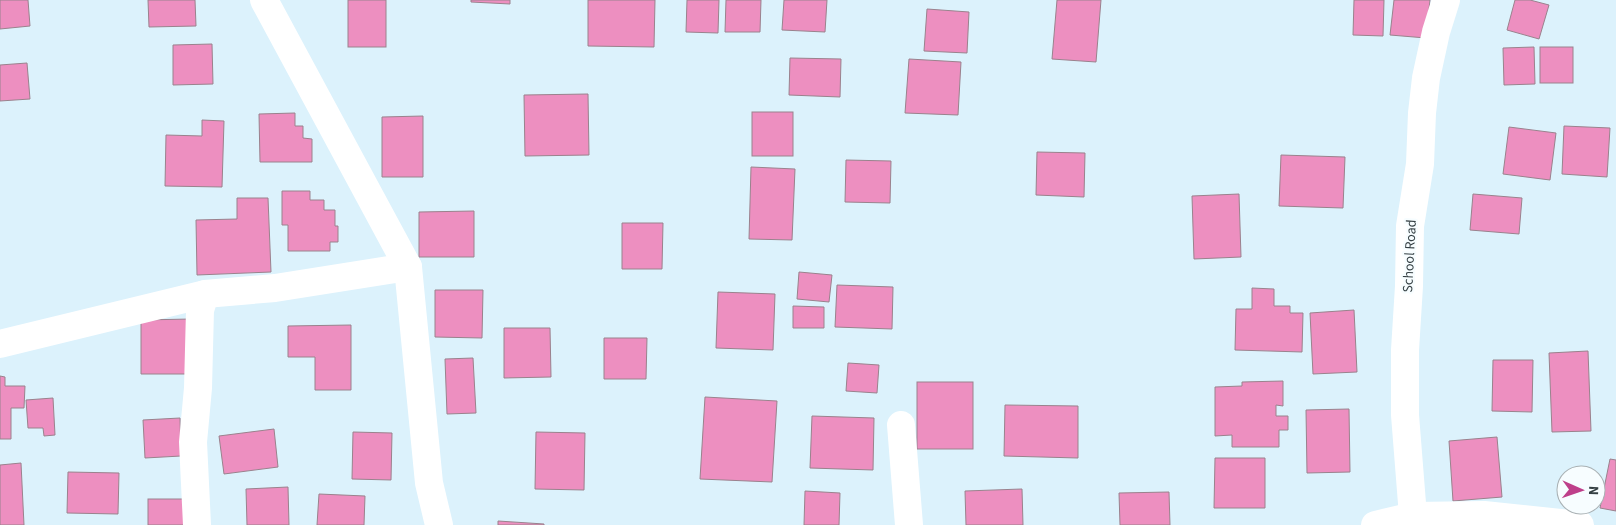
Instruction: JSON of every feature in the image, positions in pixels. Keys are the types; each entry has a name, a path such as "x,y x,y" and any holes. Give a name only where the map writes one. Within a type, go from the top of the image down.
{"street":[{"path":"264,0 408,267 429,483 439,525"},
{"name":"School Road","path":"1413,516 1405,415 1405,350 1410,226 1420,164 1422,113 1426,78 1436,32 1446,0"},
{"path":"0,344 205,294 275,288 408,267"},
{"path":"197,525 193,442 198,388 200,310 205,294"},
{"path":"902,425 909,525"},
{"path":"1375,525 1413,516 1484,515 1580,525"}],"building":[{"path":"0,0 28,0 30,26 0,29"},
{"path":"148,0 195,0 196,26 149,27"},
{"path":"348,0 386,0 386,47 348,47"},
{"path":"471,0 510,0 510,4 471,2"},
{"path":"588,0 655,0 654,47 588,46"},
{"path":"687,0 719,0 718,33 686,32"},
{"path":"726,0 761,0 760,32 725,32"},
{"path":"784,0 827,0 825,32 782,30"},
{"path":"1057,0 1101,0 1096,62 1052,59"},
{"path":"1354,0 1384,0 1383,36 1353,35"},
{"path":"1394,0 1430,0 1426,38 1390,35"},
{"path":"1515,0 1530,0 1549,5 1539,39 1507,30"},
{"path":"927,9 969,12 967,53 924,51"},
{"path":"212,44 213,84 173,85 173,45"},
{"path":"1534,47 1535,84 1504,85 1503,48"},
{"path":"1540,47 1573,47 1573,83 1540,83"},
{"path":"790,58 841,59 840,97 789,95"},
{"path":"909,59 961,62 958,115 905,113"},
{"path":"27,63 30,99 0,101 0,65"},
{"path":"588,94 589,155 525,156 524,95"},
{"path":"752,112 793,112 793,156 752,156"},
{"path":"295,113 295,126 303,126 303,138 312,139 312,162 260,162 259,114"},
{"path":"423,116 423,177 382,177 382,117"},
{"path":"202,120 224,121 222,187 165,186 166,135 202,136"},
{"path":"1564,126 1610,128 1607,177 1562,174"},
{"path":"1509,127 1556,133 1550,180 1503,174"},
{"path":"1037,152 1085,153 1084,197 1036,195"},
{"path":"1281,155 1345,157 1343,208 1279,206"},
{"path":"846,160 891,161 890,203 845,202"},
{"path":"751,167 795,169 792,240 749,239"},
{"path":"282,191 310,191 310,200 324,200 324,210 335,210 338,242 330,242 330,251 288,251 288,225 282,225"},
{"path":"1239,194 1241,257 1194,259 1192,196"},
{"path":"1473,194 1522,198 1519,234 1470,230"},
{"path":"237,198 268,198 271,272 197,275 196,220 237,219"},
{"path":"474,211 474,257 419,257 419,212"},
{"path":"622,223 663,223 662,269 622,269"},
{"path":"799,272 832,275 829,302 797,299"},
{"path":"837,285 893,287 892,329 835,327"},
{"path":"1252,288 1274,289 1274,306 1290,306 1290,313 1303,313 1302,352 1235,350 1236,309 1252,309"},
{"path":"435,290 483,290 482,338 435,337"},
{"path":"718,292 775,294 773,350 716,348"},
{"path":"793,306 824,307 824,328 793,328"},
{"path":"1354,310 1357,372 1313,374 1310,313"},
{"path":"191,319 192,374 141,374 141,320"},
{"path":"351,325 351,390 315,390 315,357 288,357 288,326"},
{"path":"504,328 550,328 551,377 504,378"},
{"path":"604,338 647,338 646,379 604,379"},
{"path":"1588,351 1591,431 1552,432 1549,353"},
{"path":"473,358 476,413 447,414 445,359"},
{"path":"1493,360 1533,360 1532,412 1492,411"},
{"path":"848,363 879,365 877,393 846,391"},
{"path":"0,376 5,377 5,386 25,386 24,408 11,408 11,439 0,439"},
{"path":"1283,381 1283,406 1276,405 1276,416 1288,416 1288,430 1279,430 1279,447 1232,447 1232,435 1215,436 1215,387 1242,386 1242,382"},
{"path":"917,382 973,382 973,449 917,449"},
{"path":"705,397 777,401 772,482 700,479"},
{"path":"53,398 55,435 44,436 43,428 28,428 26,400"},
{"path":"1005,405 1078,406 1078,458 1004,456"},
{"path":"1349,409 1350,472 1307,473 1306,410"},
{"path":"812,416 874,418 873,470 810,468"},
{"path":"180,418 181,456 145,458 143,420"},
{"path":"274,429 278,467 224,474 219,436"},
{"path":"353,432 392,433 391,480 352,479"},
{"path":"536,432 585,433 584,490 535,489"},
{"path":"1497,437 1502,497 1453,501 1449,441"},
{"path":"1215,458 1265,458 1265,508 1214,508"},
{"path":"1610,459 1616,460 1616,511 1606,509 1606,479"},
{"path":"21,463 24,525 0,525 0,465"},
{"path":"68,472 119,473 118,514 67,513"},
{"path":"288,487 289,525 247,525 246,489"},
{"path":"1022,489 1023,525 966,525 965,491"},
{"path":"805,491 840,493 839,525 804,525"},
{"path":"1169,492 1170,525 1120,525 1119,493"},
{"path":"319,494 365,496 364,525 317,525"},
{"path":"148,499 184,499 184,525 148,525"},
{"path":"498,521 544,524 544,525 498,525"}]}
